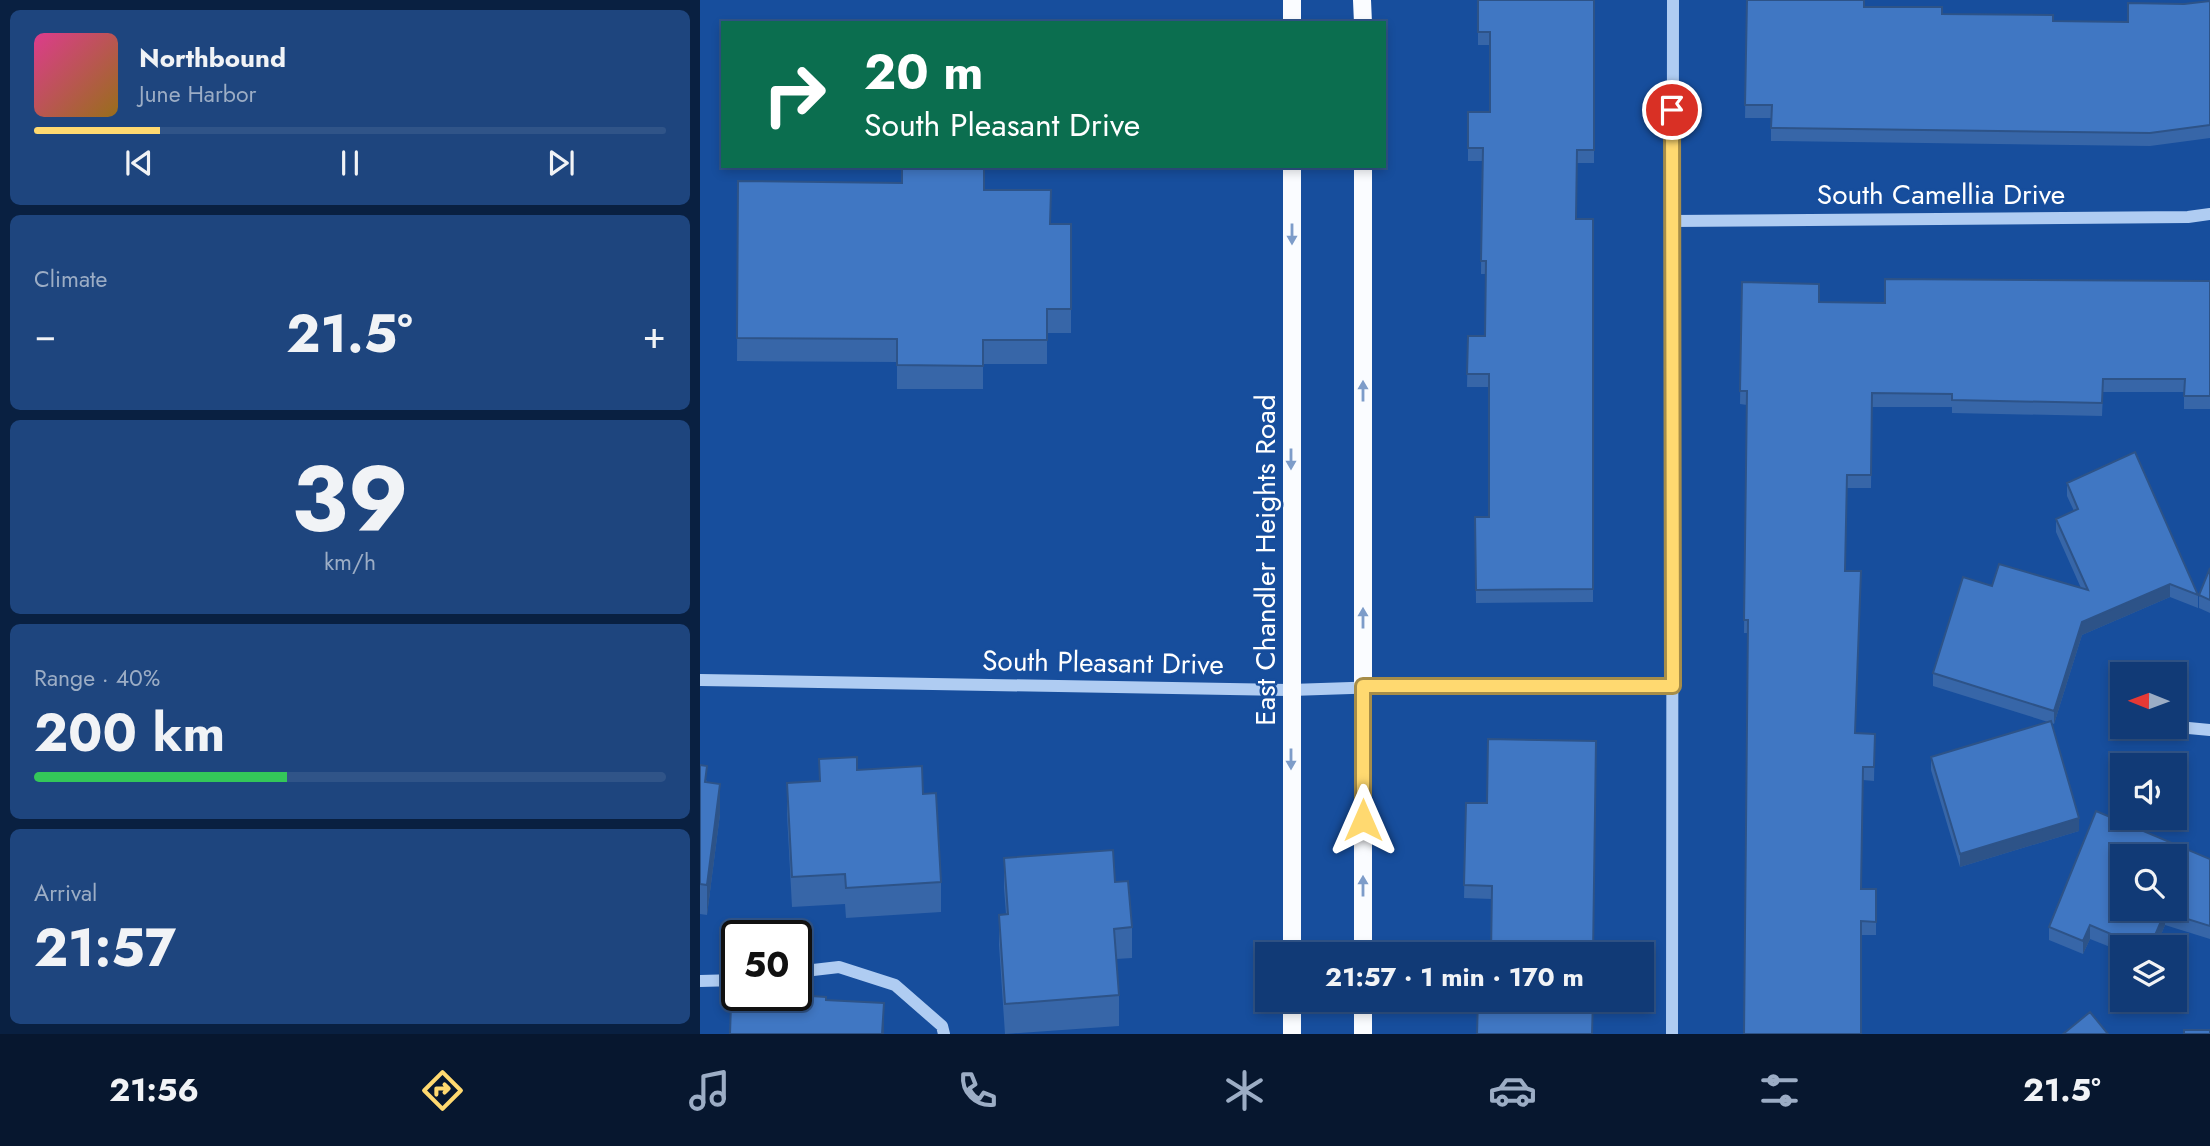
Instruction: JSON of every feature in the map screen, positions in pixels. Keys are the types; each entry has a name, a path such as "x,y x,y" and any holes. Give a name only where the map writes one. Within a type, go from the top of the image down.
{"main road":[{"path":"1292,0 1292,21"},
{"path":"1363,0 1363,21"},
{"name":"East Chandler Heights Road","path":"1292,168 1292,942"},
{"path":"1363,168 1363,942"},
{"path":"1292,1012 1292,1034"},
{"path":"1363,1012 1363,1034"}],"street":[{"path":"1672,1034 1673,0"},
{"name":"South Camellia Drive","path":"1672,220 2160,217 2210,214"},
{"name":"South Pleasant Drive","path":"700,680 1291,690 1363,686 1673,686"},
{"path":"2188,728 2210,730"},
{"path":"812,970 839,967 895,985 942,1026 944,1034"},
{"path":"700,981 721,980"}],"building":[{"path":"1478,0 1594,0 1594,150 1577,150 1576,219 1593,219 1593,589 1476,590 1475,517 1489,517 1489,374 1467,374 1468,336 1485,336 1486,261 1481,261 1483,148 1468,148 1468,112 1490,112 1490,32 1478,32"},
{"path":"1747,0 1864,0 1864,7 1942,7 1942,14 2053,15 2053,21 2128,22 2128,3 2184,4 2210,1 2210,125 2150,133 1771,128 1772,105 1745,105"},
{"path":"902,168 984,168 984,190 1051,190 1050,224 1071,224 1071,309 1047,309 1047,340 983,340 983,366 897,365 897,339 737,338 738,181 902,183"},
{"path":"1885,279 2210,281 2210,396 2184,396 2185,379 2103,379 2102,403 1952,400 1952,394 1872,393 1871,475 1847,475 1845,571 1861,571 1855,733 1875,734 1874,767 1863,767 1861,889 1876,889 1876,922 1861,921 1861,1034 1744,1034 1748,620 1744,620 1747,391 1740,391 1742,282 1819,284 1819,302 1885,303"},
{"path":"2135,452 2198,595 2170,584 2082,622 2054,711 1933,673 1963,577 1992,586 1999,564 2088,590 2056,519 2078,509 2067,483"},
{"path":"2210,568 2210,600 2199,595"},
{"path":"2051,721 2079,818 1960,854 1931,757"},
{"path":"1488,739 1596,741 1593,942 1491,942 1492,886 1464,885 1466,803 1487,803"},
{"path":"857,757 857,770 922,766 923,794 936,793 941,882 846,888 845,874 792,877 787,783 820,781 819,759"},
{"path":"700,765 707,766 705,782 720,784 707,885 700,884"},
{"path":"2096,811 2110,817 2110,830 2141,830 2174,844 2110,844 2110,921 2161,921 2155,935 2113,935 2090,925 2083,941 2049,927"},
{"path":"2187,849 2210,859 2210,926 2187,919"},
{"path":"1113,850 1115,882 1128,881 1132,927 1114,929 1119,995 1005,1004 999,915 1008,914 1004,858"},
{"path":"812,996 826,997 826,1000 884,1003 882,1034 730,1034 731,1011 812,1011"},
{"path":"1478,1012 1593,1012 1592,1034 1477,1034"},
{"path":"2090,1012 2108,1034 2063,1034"},
{"path":"2184,1030 2210,1030 2210,1034 2184,1034"}],"route":[{"path":"1363,820 1363,686 1673,686 1672,110"}]}
